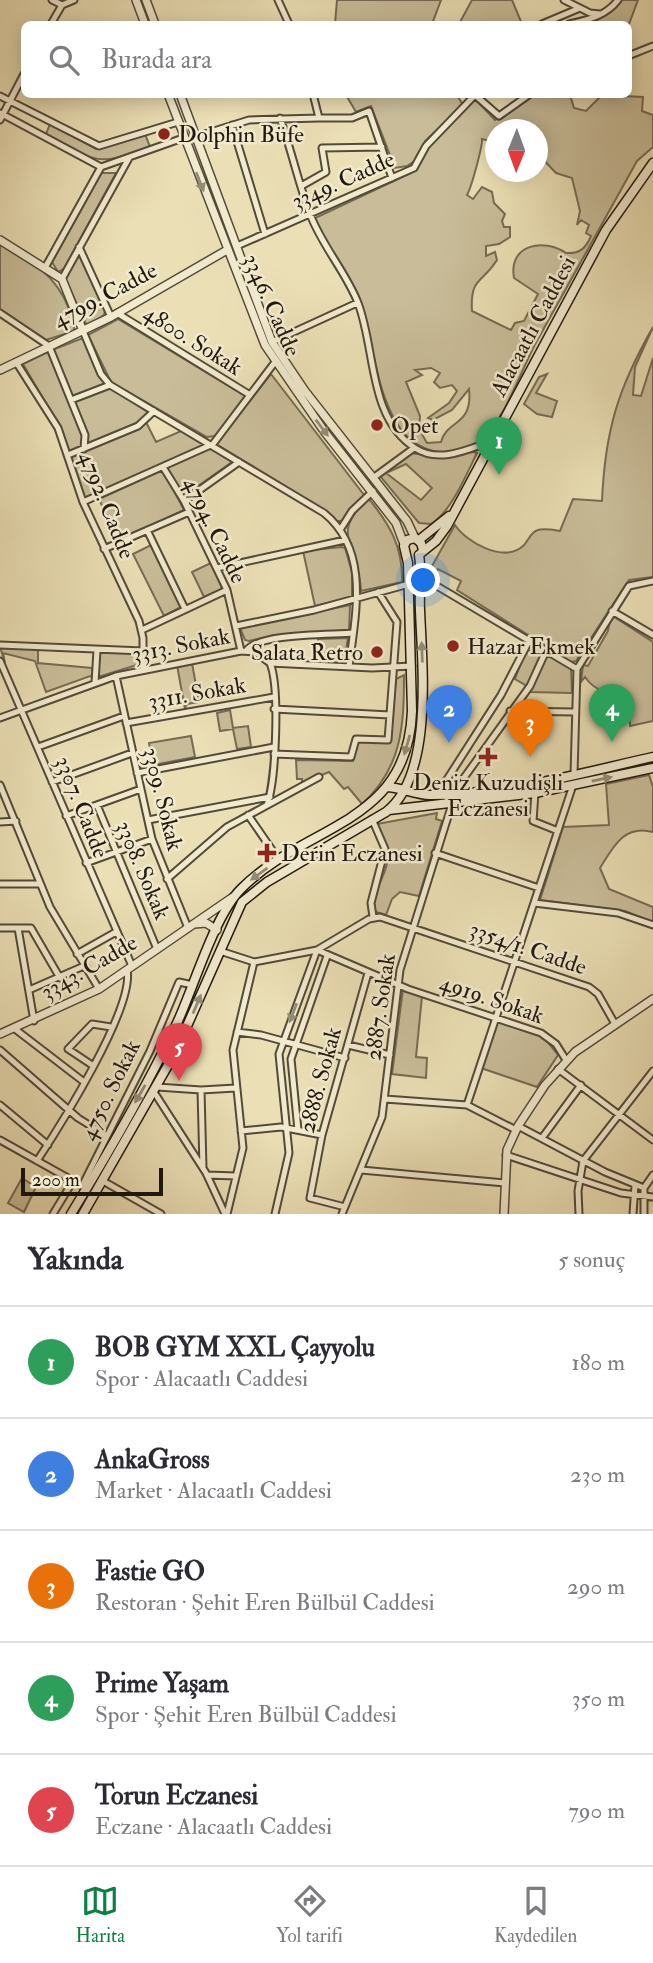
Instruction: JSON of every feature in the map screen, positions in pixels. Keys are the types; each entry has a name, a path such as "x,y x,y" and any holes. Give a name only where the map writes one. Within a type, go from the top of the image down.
{"main road":[{"name":"Alacaatlı Caddesi","path":"421,553 442,534 606,230 653,163"},
{"name":"Alacaatlı Caddesi","path":"404,544 417,539 453,512"},
{"path":"389,810 403,791 415,758 422,725 421,553 417,539"},
{"path":"71,1214 161,1056 217,930 236,894 279,860 349,820 378,798 388,787 405,755 411,734 412,666 409,584 404,544"},
{"path":"407,555 421,553"},
{"path":"388,787 437,795 574,774 653,757"},
{"path":"639,760 641,771"},
{"path":"83,1214 156,1089 236,912 250,894 389,810 535,793 653,768"},
{"path":"378,798 389,810"}],"street":[{"path":"52,0 62,5"},
{"path":"53,21 62,5 74,0"},
{"path":"136,0 144,21"},
{"path":"146,0 154,21"},
{"path":"278,0 288,21"},
{"path":"579,21 602,14 618,0"},
{"path":"569,1 580,8 602,14"},
{"path":"549,21 580,8"},
{"path":"632,54 653,46"},
{"path":"21,80 1,116 101,167"},
{"path":"0,96 99,146 178,122"},
{"name":"3346. Cadde","path":"169,98 249,310 275,362 396,523 404,544"},
{"name":"3346. Cadde","path":"181,98 272,342 290,372 407,521 417,539"},
{"path":"314,98 318,118"},
{"name":"3349. Cadde","path":"237,246 414,168 426,146 472,98"},
{"path":"478,98 499,116 524,98"},
{"path":"195,137 249,120 352,118 369,111 392,178"},
{"path":"280,118 310,214 358,303 383,407 414,448 435,455 446,455 494,440"},
{"path":"232,125 265,234"},
{"path":"46,266 101,167 183,138"},
{"path":"303,185 326,172 322,148 382,148"},
{"path":"62,279 129,158"},
{"path":"0,240 46,266 62,279 101,374 110,385 213,444 324,513 340,530 355,570 357,599 349,667"},
{"path":"79,247 114,315"},
{"name":"4799. Cadde","path":"0,370 114,315 227,250"},
{"path":"272,342 358,303"},
{"path":"0,313 49,346 85,435 84,449"},
{"name":"4800. Sokak","path":"114,315 250,395"},
{"name":"4792. Cadde","path":"16,362 55,422 83,502 142,630 143,668"},
{"path":"83,502 213,444 275,362"},
{"path":"71,400 110,385"},
{"path":"68,455 138,426 154,411"},
{"path":"373,478 414,448"},
{"path":"184,501 239,462"},
{"name":"4794. Cadde","path":"163,467 190,512 227,590 243,651"},
{"path":"340,530 352,511 373,491"},
{"path":"104,549 190,512"},
{"path":"147,530 185,609"},
{"path":"217,568 345,540"},
{"path":"420,576 576,669"},
{"path":"574,774 576,669 631,583 653,581"},
{"path":"236,626 357,599 409,584"},
{"path":"142,630 227,590"},
{"path":"137,773 274,750 351,757 356,739 388,740 397,622 377,592"},
{"path":"612,611 653,635"},
{"path":"243,651 251,645 267,640 352,633"},
{"path":"437,795 501,695 529,641"},
{"path":"0,645 143,651"},
{"path":"95,683 97,650"},
{"name":"3313. Sokak","path":"0,718 143,668 243,651 255,652 270,663"},
{"path":"453,793 530,686 546,651"},
{"name":"3307. Cadde","path":"0,661 130,968"},
{"path":"267,805 274,750 274,697 270,663 394,668 412,666"},
{"name":"3309. Sokak","path":"116,676 152,839 167,879 190,926"},
{"name":"3311. Sokak","path":"126,723 274,697"},
{"path":"274,709 390,715"},
{"path":"510,711 575,712"},
{"name":"3311. Sokak","path":"38,747 124,716"},
{"path":"52,782 132,752"},
{"path":"167,879 227,827 319,777"},
{"path":"0,785 39,884 99,989"},
{"path":"467,1105 573,785"},
{"path":"66,816 141,789"},
{"path":"535,793 533,821 558,831"},
{"path":"148,820 270,797"},
{"name":"2887. Sokak","path":"342,1214 379,1126 385,1100 397,984 452,804"},
{"name":"3308. Sokak","path":"97,805 157,949"},
{"path":"248,815 279,860"},
{"path":"220,951 254,962 317,950 373,917 371,903 385,849 372,819"},
{"path":"0,822 16,821"},
{"path":"86,863 152,839"},
{"path":"435,853 539,888"},
{"path":"0,884 39,884"},
{"name":"3343. Cadde","path":"0,1034 34,1021 99,989 236,894"},
{"path":"534,903 618,913 653,925"},
{"name":"3354/1. Cadde","path":"373,917 592,988 615,1024"},
{"path":"190,926 206,923 217,930"},
{"path":"0,928 32,928 60,978"},
{"path":"18,928 34,1021"},
{"path":"77,954 117,932"},
{"path":"275,1214 288,1159 287,1128 278,1061 282,1041 317,950"},
{"name":"4919. Sokak","path":"317,950 397,984 547,1035 566,1060"},
{"path":"298,1130 291,1065 295,1044 327,956"},
{"path":"226,1214 243,1148 233,1056 254,962"},
{"path":"29,990 84,966"},
{"path":"37,1161 70,1110 111,1027 128,988 130,968"},
{"name":"2888. Sokak","path":"345,1207 310,1198 322,1135 368,973"},
{"name":"4750. Sokak","path":"84,1188 150,1051 179,982 193,985"},
{"path":"504,1214 506,1155 517,1128 566,1060 653,999"},
{"path":"92,1065 68,1049 92,1024 111,1027"},
{"path":"15,1029 84,1082"},
{"path":"237,1032 345,1058"},
{"path":"348,1045 390,1055"},
{"path":"0,1050 70,1110 107,1136"},
{"path":"150,1051 161,1056"},
{"path":"558,1069 653,1140"},
{"path":"579,1214 583,1161 653,1071"},
{"path":"542,1138 581,1085"},
{"path":"156,1089 236,1088"},
{"path":"156,1089 207,1175 226,1214"},
{"path":"201,1090 203,1168"},
{"path":"385,1100 467,1105 644,1188"},
{"path":"0,1105 48,1144"},
{"path":"242,1131 287,1128 322,1135"},
{"path":"0,1140 84,1188"},
{"path":"506,1155 632,1195 653,1197"},
{"path":"361,1170 505,1183"},
{"path":"207,1175 236,1176"},
{"path":"644,1214 644,1188 653,1175"},
{"path":"53,1214 73,1181"},
{"path":"103,1181 161,1214"},
{"path":"633,1214 632,1195 635,1185"}],"shaded area":[{"path":"337,0 441,0 433,21 335,21"},
{"path":"472,0 512,0 521,21 461,21"},
{"path":"622,0 638,0 630,21 587,21 608,12"},
{"path":"643,97 642,111 653,115 653,147 637,161 538,339 498,420 480,441 458,452 447,453 424,448 414,442 398,425 384,396 359,303 344,271 313,219 411,173 428,147 475,99 494,119 485,119 485,140 482,139 477,166 467,195 473,199 482,187 492,192 494,203 505,214 502,221 504,227 510,227 510,237 499,244 486,246 486,256 495,252 497,260 475,286 472,311 511,330 515,323 524,321 538,294 514,278 516,258 522,251 538,245 557,248 566,253 579,251 585,247 591,236 586,233 589,225 581,220 577,225 580,211 572,178 556,173 548,165 548,119 497,119 531,98 571,98 574,108 586,111 599,98","holes":["431,368 440,373 434,382 440,388 452,385 457,391 449,403 428,418 433,420 452,410 469,389 469,401 463,416 448,429 441,442 427,443 419,429 420,416 406,382 422,375 415,370"]},
{"path":"348,98 459,98 463,105 425,141 416,160 407,166 395,168 371,106 356,112"},
{"path":"50,124 96,149 145,134 150,147 117,158 86,156 46,134"},
{"path":"101,173 116,173 64,269 58,272 52,262"},
{"path":"0,244 32,263 57,286 69,309 74,331 46,340 0,310"},
{"path":"79,253 106,307 104,315 87,326 65,278"},
{"path":"118,319 245,396 216,436 207,437 111,382 88,335"},
{"path":"653,327 635,367 633,395 641,396 653,358 653,577 629,580 576,661 571,662 457,590 461,581 438,569 433,577 427,575 455,525 468,538 486,549 496,552 515,551 523,546 535,531 560,531 573,499 602,501 606,453 622,390"},
{"path":"83,338 107,385 72,397 52,350"},
{"path":"48,352 85,438 82,448 68,453 53,416 23,364"},
{"path":"271,374 364,495 342,521 336,521 321,508 216,444"},
{"path":"547,374 536,393 557,401 552,417 537,414 524,404 539,377"},
{"path":"108,386 149,413 138,424 87,446 87,438 74,401"},
{"path":"146,422 156,442 181,431 205,445 84,498 69,456"},
{"path":"210,448 232,462 184,496 166,468"},
{"path":"470,451 477,453 445,511 431,524 419,523 380,476 410,453 442,457","holes":["406,464 432,488 421,500 386,473"]},
{"path":"163,470 184,510 118,541 99,499"},
{"path":"369,499 383,518 398,547 402,582 361,591 348,532 350,522 357,511"},
{"path":"151,545 181,607 164,616 133,554"},
{"path":"345,548 352,572 352,597 315,606 303,551"},
{"path":"213,562 222,589 204,597 192,572"},
{"path":"350,605 349,630 274,635 249,641 245,640 240,628"},
{"path":"611,615 653,642 653,721 630,726 628,696 598,689 585,677 581,682 583,665 588,666 608,631"},
{"path":"348,638 344,663 318,662 318,639"},
{"path":"0,647 38,649 38,663 92,668 94,679 90,676 46,692 35,661 3,653 5,663"},
{"path":"532,649 542,651 527,686 515,679 524,655"},
{"path":"100,653 136,653 140,655 140,664 98,677"},
{"path":"551,655 571,667 572,693 529,692 543,660"},
{"path":"192,663 199,702 187,704 185,709 177,665"},
{"path":"404,675 401,729 393,761 375,790 362,804 348,787 344,789 329,772 302,783 302,779 297,779 296,760 353,761 357,740 390,743 396,679"},
{"path":"230,710 233,728 248,726 251,747 237,749 233,729 220,731 217,713"},
{"path":"191,736 195,757 153,765 149,743"},
{"path":"649,775 653,787 653,832 643,830 627,834 615,845 600,868 609,889 653,907 653,922 625,911 540,900 563,827 609,825 606,784"},
{"path":"437,813 436,819 442,821 419,896 400,892 392,899 386,915 376,912 374,899 388,857 386,844 377,824"},
{"path":"403,989 422,996 416,1057 427,1058 426,1078 392,1074"},
{"path":"496,1021 542,1035 558,1055 537,1087 481,1068"},
{"path":"22,1178 36,1187 24,1212 8,1203"}],"place":[{"name":"Dolphin Büfe","path":"164,134"},
{"name":"Opet","path":"377,425"},
{"name":"BOB GYM XXL Çayyolu","path":"499,475"},
{"name":"Hazar Ekmek","path":"453,646"},
{"name":"Salata Retro","path":"377,652"},
{"name":"Prime Yaşam","path":"612,742"},
{"name":"AnkaGross","path":"449,743"},
{"name":"Deniz Kuzudişli Eczanesi","path":"488,757"},
{"name":"Fastie GO","path":"530,757"},
{"name":"Derin Eczanesi","path":"267,853"},
{"name":"Torun Eczanesi","path":"179,1081"}]}
